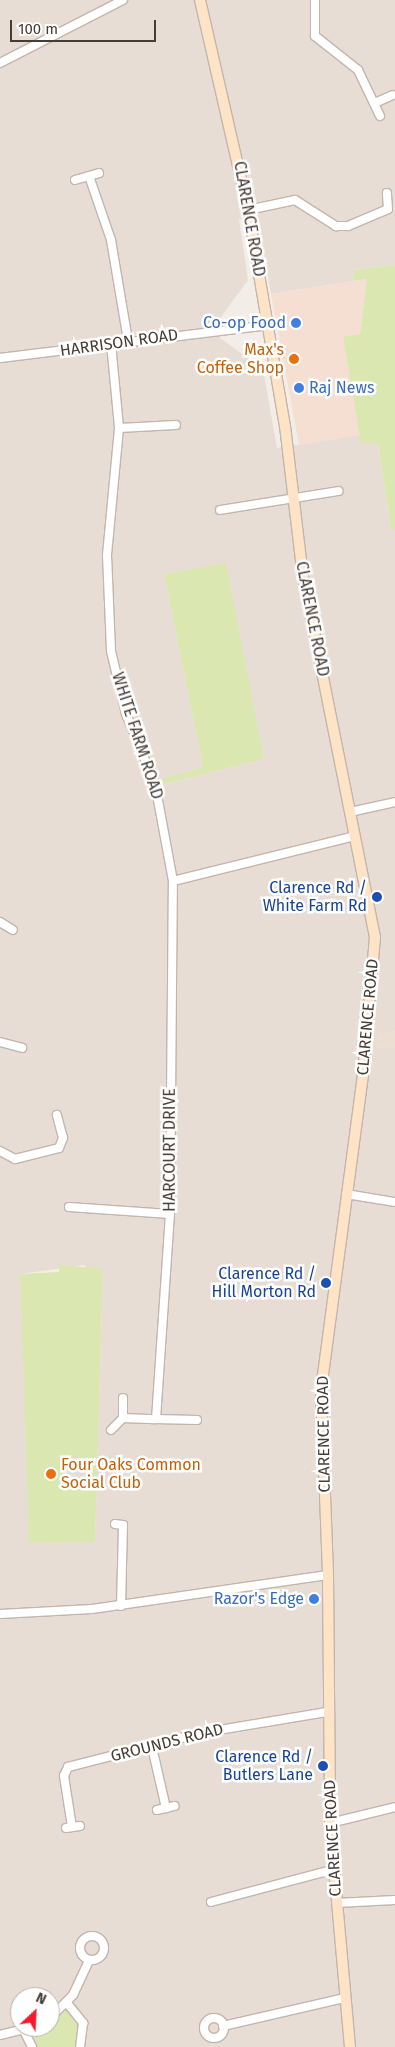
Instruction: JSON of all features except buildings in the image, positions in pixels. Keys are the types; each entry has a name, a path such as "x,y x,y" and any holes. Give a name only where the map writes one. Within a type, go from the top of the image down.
{"street":[{"path":"0,63 123,0"},
{"name":"CLARENCE ROAD","path":"200,0 248,210 285,426 290,498 375,938 363,1075 321,1392 328,1575 327,1712 330,1823 344,1998 350,2047"},
{"path":"315,0 315,36 358,70 377,102 380,116"},
{"path":"377,102 393,96"},
{"path":"75,180 99,173"},
{"path":"89,176 111,240 128,341"},
{"path":"248,210 295,200 336,226 348,226 392,209 387,193"},
{"name":"HARRISON ROAD","path":"0,358 267,324"},
{"name":"WHITE FARM ROAD","path":"111,343 119,428 107,556 111,651 126,714 155,784 173,881"},
{"path":"119,428 176,425"},
{"path":"220,510 338,491"},
{"path":"350,812 395,802"},
{"path":"173,881 355,836"},
{"name":"HARCOURT DRIVE","path":"156,1419 170,1214 173,881"},
{"path":"0,922 12,930"},
{"path":"0,1042 22,1048"},
{"path":"0,1151 15,1159 59,1148 63,1138 57,1115"},
{"path":"346,1194 395,1202"},
{"path":"69,1207 170,1214"},
{"path":"123,1398 124,1418"},
{"path":"111,1430 124,1418 197,1420"},
{"path":"121,1606 123,1524"},
{"path":"0,1614 121,1606 328,1575"},
{"name":"GROUNDS ROAD","path":"73,1827 64,1776 68,1767 201,1733 327,1712"},
{"path":"152,1747 166,1808"},
{"path":"157,1810 175,1806"},
{"path":"330,1823 395,1807"},
{"path":"211,1902 334,1869"},
{"path":"336,1903 395,1900"},
{"path":"60,2010 67,2004 89,1960"},
{"path":"223,2026 344,1998"},
{"path":"67,2004 83,2023 80,2047"}],"shaded area":[{"path":"0,0 395,0 395,265 354,270 353,281 271,294 258,216 239,219 248,280 218,321 220,338 263,369 277,448 360,435 361,443 378,443 391,530 395,530 395,1031 378,1034 376,1048 395,1047 395,2047 0,2047","holes":["225,564 264,759 162,785 160,780 203,767 164,574","85,1265 85,1270 103,1269 95,1542 30,1543 20,1274"]},
{"path":"367,279 360,334 343,338 360,435 299,445 271,294"},
{"path":"395,1031 395,1047 376,1048 378,1034"},
{"path":"64,1458 90,1459 89,1489 63,1488"}],"green space":[{"path":"395,265 395,530 391,530 378,443 361,443 343,337 360,334 367,279 353,281 354,270"},
{"path":"226,563 264,759 161,785 159,780 203,767 164,574"},
{"path":"60,1265 103,1269 95,1542 29,1543 20,1274 59,1272"},
{"path":"66,2010 81,2024 76,2047 38,2047 35,2037 60,2037 60,2016"}],"place":[{"name":"Co-op Food","path":"296,323"},
{"name":"Max's Coffee Shop","path":"294,359"},
{"name":"Raj News","path":"299,388"},
{"name":"Clarence Rd / White Farm Rd","path":"377,897"},
{"name":"Clarence Rd / Hill Morton Rd","path":"326,1283"},
{"name":"Four Oaks Common Social Club","path":"51,1474"},
{"name":"Razor's Edge","path":"314,1599"},
{"name":"Clarence Rd / Butlers Lane","path":"323,1766"}]}
